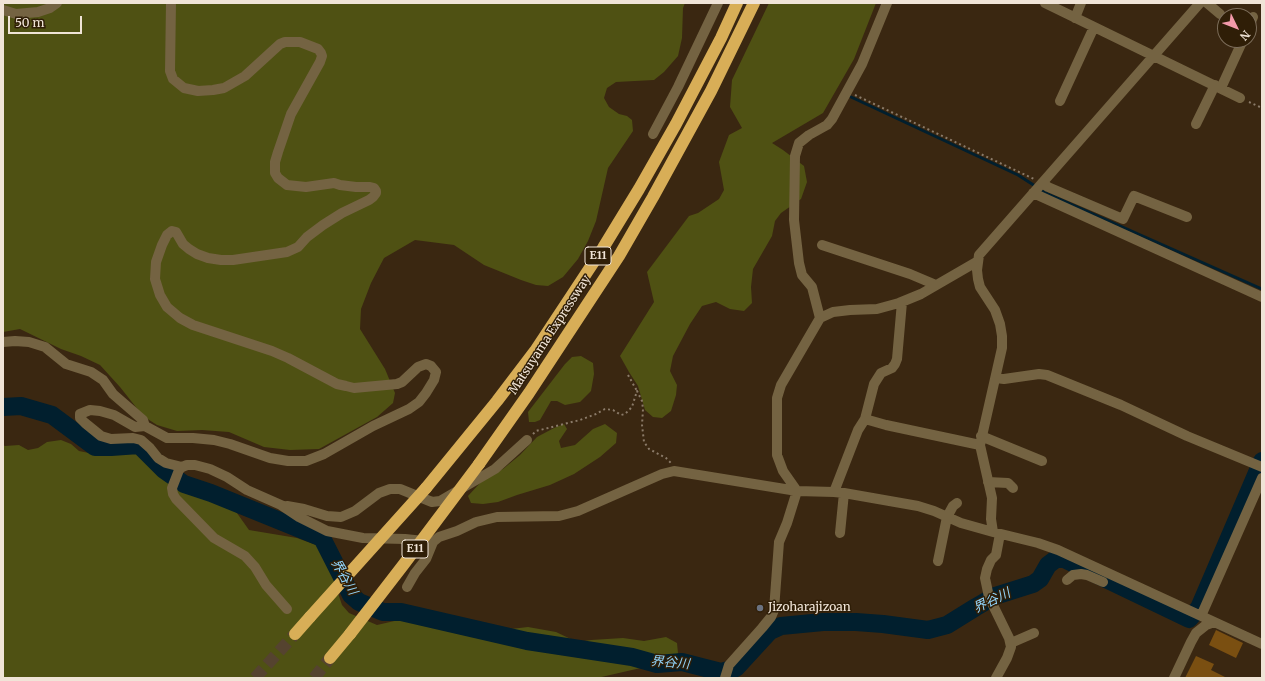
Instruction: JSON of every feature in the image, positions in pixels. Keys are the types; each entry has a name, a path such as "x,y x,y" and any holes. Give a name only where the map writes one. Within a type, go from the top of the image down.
{"highway":[{"name":"Matsuyama Expressway","path":"295,634 426,488 497,401 535,351 599,255 640,189 721,38 737,3"},
{"name":"Matsuyama Expressway","path":"330,658 404,564 479,464 530,393 619,256 711,92 754,3"}],"street":[{"path":"3,10 16,14 38,12 50,8 57,3"},
{"path":"171,3 170,71 173,79 181,86 189,90 213,90 224,88 246,76 280,44 285,42 300,42 318,49 322,56 320,62 291,114 275,162 275,173 278,178 287,185 306,187 334,183 356,187 370,187 374,188 376,193 374,197 342,213 323,225 298,246 288,252 233,260 208,258 189,249 183,244 176,232 172,231 167,235 156,262 155,279 160,295 167,307 180,318 193,325 272,351 337,384 354,388 397,384 402,382 418,368 426,364 431,366 436,372 434,380 419,402 324,454 306,461 288,461 270,458 214,440 166,438 145,426 135,427 114,415 100,411 90,410 80,414 80,418 101,436 111,439 133,438 141,440 158,458 166,463 180,468 188,465 195,465 210,469 227,477 248,490 281,505 299,517 327,531 363,538 405,539 433,542"},
{"path":"653,134 678,87 718,3"},
{"path":"820,318 812,287 802,275 799,263 794,220 795,156 799,143 809,135 827,125 862,64 887,3"},
{"path":"1045,3 1240,98"},
{"path":"1075,18 1081,3"},
{"path":"996,678 1010,652 1011,643 990,599 985,578 991,560 996,555 996,533 991,519 992,504 980,441 996,378 1002,348 1002,336 995,310 980,286 978,279 977,270 979,255 1200,3"},
{"path":"1207,3 1217,11"},
{"path":"1060,101 1094,27"},
{"path":"1196,124 1239,48"},
{"path":"1037,188 1048,187 1123,219 1134,196 1187,217"},
{"path":"1037,188 1262,297"},
{"path":"822,245 910,274 936,285"},
{"path":"797,491 783,471 777,455 777,398 781,384 820,318 833,312 876,309 902,302 921,294 978,261"},
{"path":"840,533 839,492 858,430 865,419 874,384 881,373 892,368 897,359 902,302"},
{"path":"3,342 29,342 45,347 66,364 91,372 103,380 113,394 143,420 145,426"},
{"path":"996,378 1004,379 1039,374 1047,376 1121,405 1187,436 1259,466"},
{"path":"865,419 886,425 980,441 1042,461"},
{"path":"281,505 304,509 327,516 341,517 355,511 379,493 390,488 400,489 432,502 440,500 495,469 527,440"},
{"path":"180,468 172,488 176,499 214,538 245,556 286,609"},
{"path":"407,587 415,573 426,559 433,542 439,537 457,531 476,522 497,518 559,516 578,511 662,474 674,471 797,491 839,492 918,506 934,511 961,523 1051,547 1083,568 1197,614 1262,644"},
{"path":"1197,614 1262,478"},
{"path":"988,482 1008,483 1013,488"},
{"path":"725,678 729,665 771,617 774,610 779,542 787,523 797,491"},
{"path":"938,561 946,517 953,506 957,503"},
{"path":"1067,580 1083,568"},
{"path":"1083,568 1087,574 1103,582"},
{"path":"1174,678 1196,633 1206,625 1214,622"},
{"path":"1011,643 1034,634"}],"path":[{"path":"847,91 1016,170 1037,188"},
{"path":"1240,98 1262,108"},
{"path":"628,375 642,401 644,442 649,449 666,458 674,471"},
{"path":"527,440 536,431 580,420 596,414 605,408 613,410 621,415 625,414 632,407 637,391"}],"shaded area":[{"path":"3,3 685,3 683,8 682,38 678,56 664,72 654,80 616,82 607,88 604,98 609,107 632,120 633,131 608,168 596,221 588,241 578,259 563,277 548,286 536,285 484,265 454,245 415,240 384,258 371,283 361,309 360,329 385,369 395,393 393,403 377,417 319,449 290,450 264,447 229,432 202,430 177,431 157,425 143,416 100,365 61,349 20,329 3,332"},
{"path":"769,3 876,3 854,59 823,113 772,143 804,166 807,182 801,199 781,213 775,221 772,236 753,269 751,287 752,303 744,311 730,309 716,302 702,306 690,324 673,356 670,371 677,385 676,395 671,411 662,418 653,417 645,410 638,386 620,356 654,302 647,272 689,216 698,213 719,199 724,190 719,162 729,135 742,128 730,107 732,80"},
{"path":"581,356 593,363 594,374 591,391 580,402 565,405 557,401 551,401 540,420 529,422 528,412 565,364 572,357"},
{"path":"564,424 567,429 559,441 561,448 575,445 593,429 605,424 617,433 616,443 600,457 574,474 550,485 498,502 483,504 471,503 468,496 480,483 503,469 520,455 537,437"},
{"path":"61,440 71,444 79,451 99,455 119,451 135,451 222,492 249,530 297,538 319,546 331,572 342,605 349,613 377,625 403,619 490,638 511,629 528,627 556,632 577,642 623,638 644,641 666,637 677,643 678,653 673,659 597,678 3,678 3,445 19,445 28,450 38,448 47,442"}],"building":[{"path":"1216,630 1243,643 1236,658 1209,645"},
{"path":"1196,656 1214,664 1211,670 1227,678 1185,678"}],"waterway":[{"path":"851,97 1018,175 1046,193 1262,289"},
{"name":"界谷川","path":"3,407 21,406 52,415 95,447 139,445 164,470 184,484 211,493 322,538 351,595 359,602 383,612 401,612 527,641 632,657 657,664 682,662 721,672 736,668 770,631 781,626 823,622 856,622 928,630 947,625 995,596 1033,584 1040,579 1048,565 1056,559 1064,559 1189,619 1199,608 1262,461"}],"tunnel":[{"path":"255,678 295,634"},
{"path":"314,678 330,658"}],"place":[{"name":"Jizoharajizoan","path":"760,608"}]}
